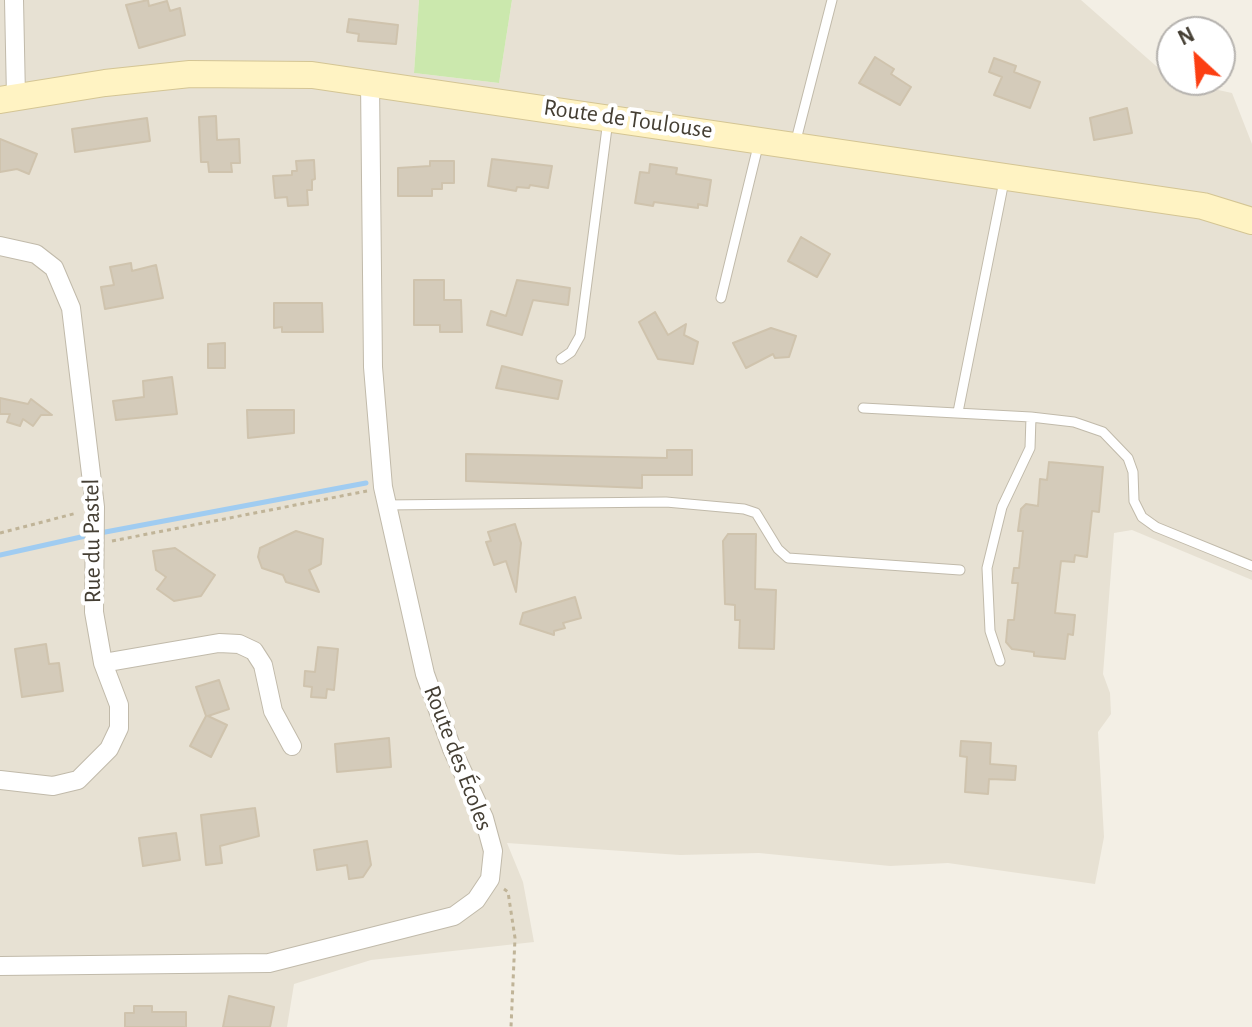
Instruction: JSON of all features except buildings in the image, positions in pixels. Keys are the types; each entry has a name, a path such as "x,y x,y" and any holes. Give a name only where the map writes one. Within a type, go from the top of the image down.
{"street":[{"path":"8,99 14,0"},
{"name":"Route de Toulouse","path":"8,99 105,83 190,74 312,75 609,116 1203,206 1252,221"},
{"name":"Route des Écoles","path":"370,82 373,367 384,496 429,685 452,749 484,818 493,851 490,879"},
{"name":"Rue du Pastel","path":"0,246 36,254 54,268 71,308 96,531 94,612 103,663 119,705 119,728 97,765 78,780 53,786 0,780"},
{"path":"103,663 219,643 239,644 254,651 263,665 273,711 292,746"},
{"path":"0,966 269,963 454,916 476,900 490,879"}],"lane":[{"path":"795,144 832,0"},
{"path":"561,359 571,352 580,336 609,116"},
{"path":"721,298 760,139"},
{"path":"958,412 1005,177"},
{"path":"863,408 1031,417 1074,422 1103,432 1128,458 1133,472 1134,501 1142,517 1156,527 1252,566"},
{"path":"1000,661 990,631 987,568 1002,507 1030,448 1031,417"},
{"path":"384,496 666,502 744,509 756,513 788,558 960,570"}],"path":[{"path":"0,533 96,531 112,541 384,496"},
{"path":"490,879 508,892 515,938 511,1027"}],"shaded area":[{"path":"0,0 419,0 414,73 499,83 512,0 1081,0 1156,66 1156,96 1233,96 1252,144 1252,580 1132,530 1114,533 1103,674 1110,693 1111,714 1098,732 1104,837 1095,884 948,863 890,866 759,853 680,855 507,843 523,882 534,942 371,960 294,984 287,1027 0,1027"}],"green space":[{"path":"419,0 512,0 499,83 414,73"}],"waterway":[{"path":"100,533 366,483"},
{"path":"0,555 90,535"}]}
